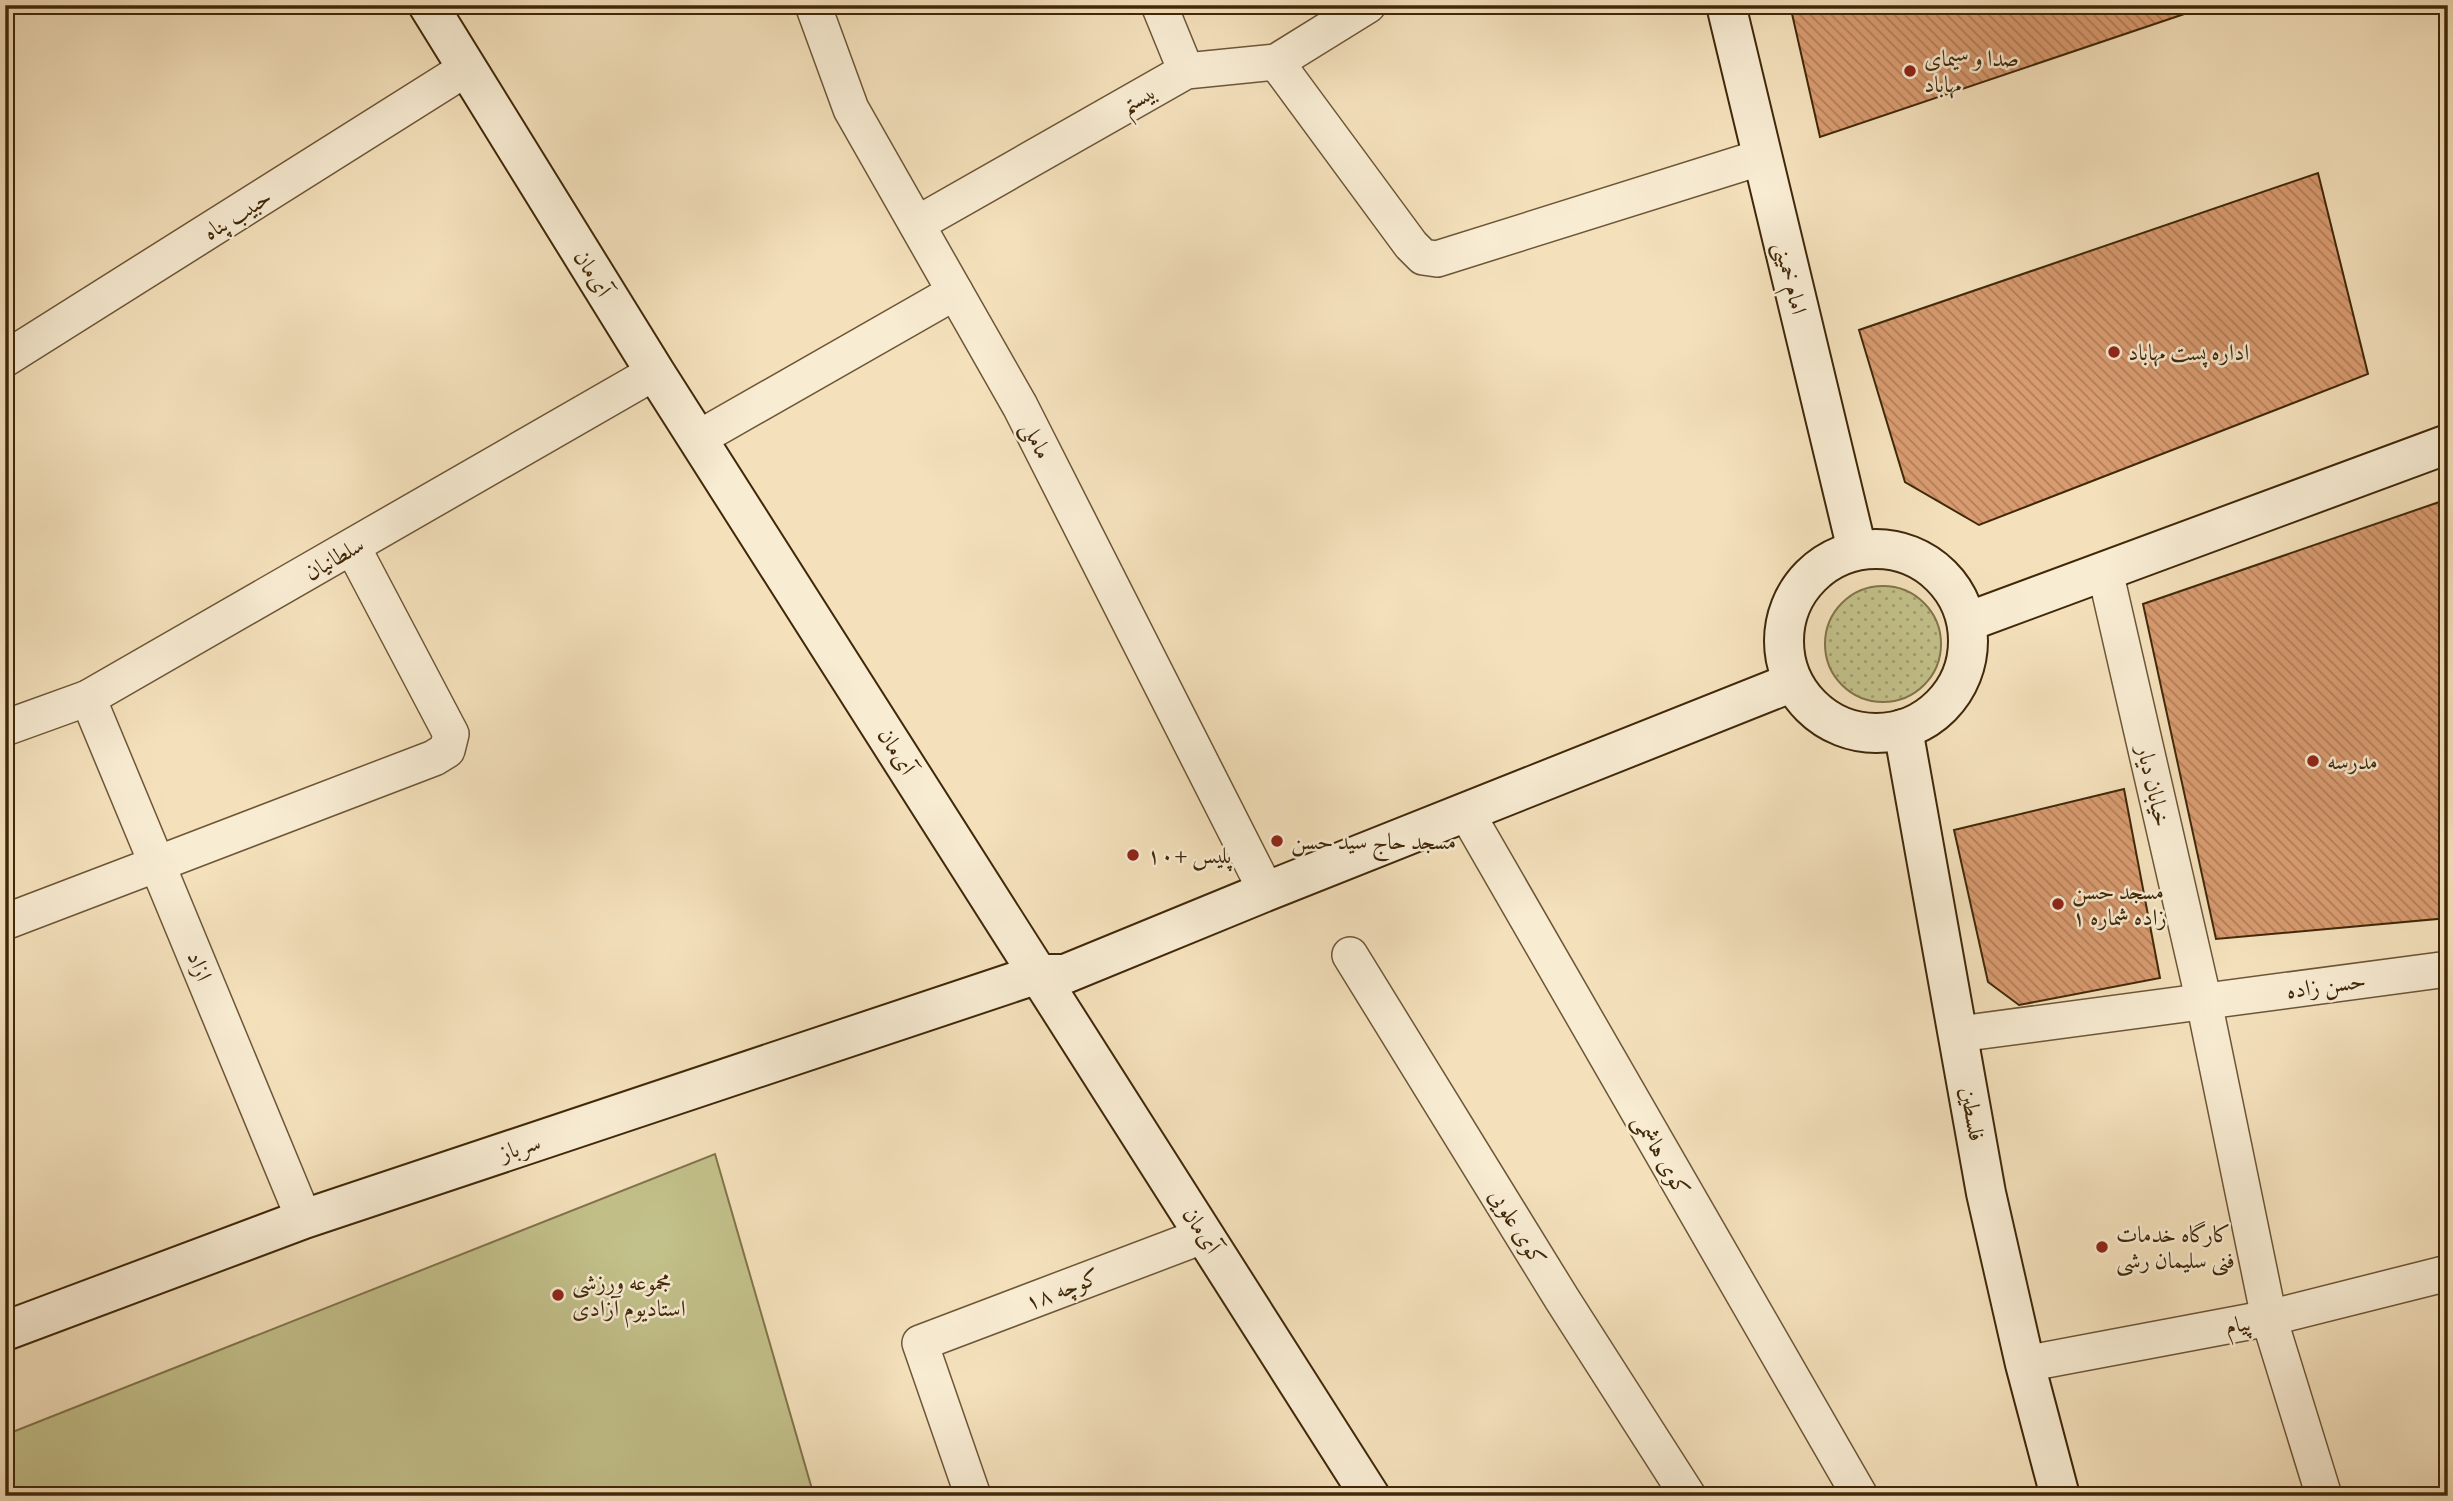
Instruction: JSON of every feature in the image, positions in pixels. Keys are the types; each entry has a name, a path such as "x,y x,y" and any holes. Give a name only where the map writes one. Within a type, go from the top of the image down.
{"main road":[{"name":"آی‌مان","path":"428,5 655,372 1370,1496"},
{"name":"امام خمینی","path":"1726,5 1857,550"},
{"path":"1967,622 2448,444"},
{"path":"1886,548 1914,556 1939,572 1957,595 1967,622 1968,649 1962,676 1948,699 1928,718 1903,729 1874,733 1846,728 1820,714 1800,693 1790,675 1783,637 1790,608 1806,581 1829,561 1857,550 1886,548"},
{"path":"1038,974 1057,957 1259,877 1790,675"},
{"path":"1038,974 1065,974 1466,812 1790,675"},
{"name":"فلسطین","path":"1903,729 1986,1193 2025,1364 2060,1496"},
{"name":"سرباز","path":"5,1331 304,1219 1038,974"}],"street":[{"path":"447,5 460,56"},
{"name":"ماملی","path":"813,5 852,109 1026,418 1259,877"},
{"path":"1159,5 1186,71"},
{"name":"بیستم","path":"917,224 1186,71 1276,62 1368,5"},
{"name":"حبیب پناه","path":"5,359 460,56"},
{"path":"1276,62 1411,245 1423,257 1437,259 1762,157"},
{"path":"699,438 955,292"},
{"name":"سلطانیان","path":"5,728 88,698 354,548 655,372"},
{"path":"5,922 435,758 447,750 451,734 354,548"},
{"name":"خیابان دیار","path":"2105,571 2204,1002 2269,1318 2324,1496"},
{"name":"ازاد","path":"88,698 304,1219"},
{"name":"کوی هاشمی","path":"1466,812 1860,1496"},
{"name":"کوی علویی","path":"1350,956 1688,1496"},
{"name":"حسن زاده","path":"1959,1034 2448,969"},
{"name":"کوچه ۱۸","path":"972,1496 920,1343 1205,1235"},
{"name":"پیام","path":"2025,1364 2269,1318 2448,1273"}],"shaded area":[{"path":"1883,586 1905,591 1924,603 1936,622 1941,644 1936,666 1924,685 1905,697 1883,702 1861,697 1842,685 1830,666 1825,644 1830,622 1842,603 1861,591"},
{"name":"مجموعه ورزشی استادیوم آزادی","path":"715,1154 814,1496 5,1496 5,1435"}],"building":[{"name":"صدا و سیمای مهاباد","path":"1790,5 2211,5 1820,137"},
{"name":"اداره پست مهاباد","path":"2318,173 2368,374 1979,525 1905,482 1859,330"},
{"name":"مدرسه","path":"2448,499 2448,918 2216,939 2143,604"},
{"name":"مسجد حسن زاده شماره ۱","path":"2124,789 2160,978 2019,1005 1988,982 1954,830"}],"place":[{"name":"صدا و سیمای مهاباد","path":"1910,71"},
{"name":"اداره پست مهاباد","path":"2114,352"},
{"name":"مدرسه","path":"2313,761"},
{"name":"مسجد حاج سید حسن","path":"1277,841"},
{"name":"پلیس +۱۰","path":"1133,855"},
{"name":"مسجد حسن زاده شماره ۱","path":"2058,904"},
{"name":"کارگاه خدمات فنی سلیمان رشی","path":"2102,1247"},
{"name":"مجموعه ورزشی استادیوم آزادی","path":"558,1295"}]}
